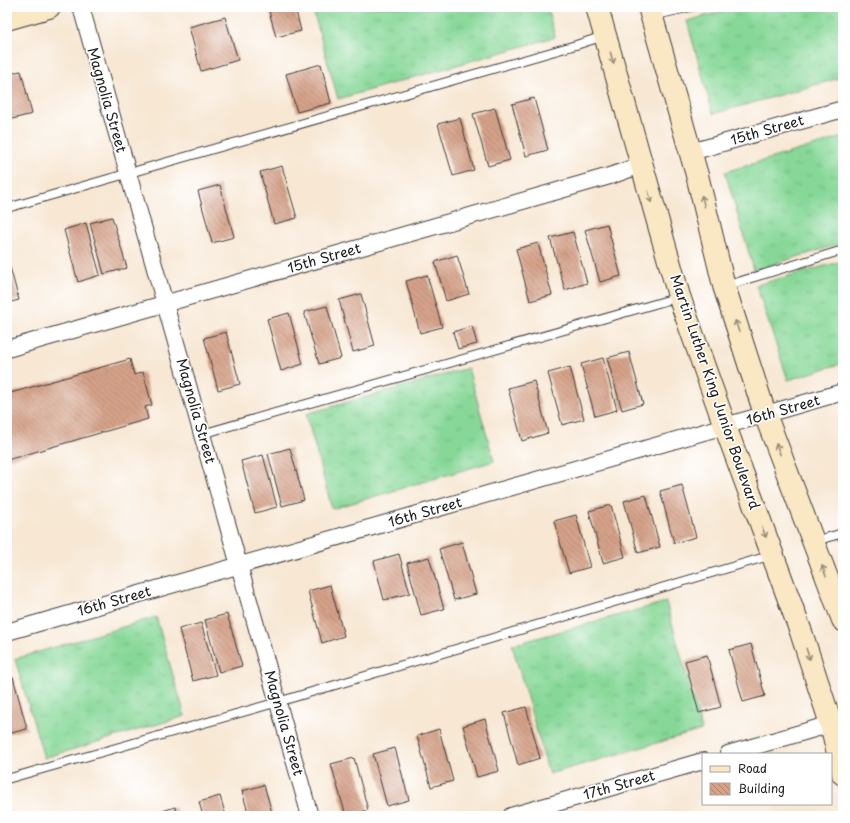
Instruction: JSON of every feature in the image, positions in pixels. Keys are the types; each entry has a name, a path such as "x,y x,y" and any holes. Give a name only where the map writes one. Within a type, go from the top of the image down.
{"main road":[{"path":"7,19 49,7"},
{"name":"Martin Luther King Junior Boulevard","path":"597,7 641,165 680,296 725,426 801,632 830,724 843,774"},
{"path":"650,12 691,152 724,286 765,414 843,620"}],"street":[{"name":"Magnolia Street","path":"81,7 310,816"},
{"name":"15th Street","path":"691,152 843,108"},
{"name":"15th Street","path":"7,349 613,175 641,165"},
{"name":"16th Street","path":"7,632 843,392"},
{"path":"731,753 830,724"},
{"name":"17th Street","path":"511,816 702,761"}],"lane":[{"path":"650,12 691,7"},
{"path":"7,208 128,172 576,45 605,35"},
{"path":"724,286 843,250"},
{"path":"202,434 680,296"},
{"path":"813,542 843,533"},
{"path":"7,779 278,702 772,554"}],"green space":[{"path":"312,7 547,7 555,37 338,99"},
{"path":"738,7 843,7 843,77 713,114 687,21"},
{"path":"843,137 843,243 754,270 725,172"},
{"path":"843,261 843,363 788,380 756,285"},
{"path":"468,368 494,461 332,509 306,414"},
{"path":"666,602 702,730 549,774 512,645"},
{"path":"156,617 185,716 44,758 15,659"}],"building":[{"path":"268,7 295,7 301,31 276,37"},
{"path":"225,17 238,60 201,71 189,27"},
{"path":"321,64 331,103 297,112 286,74"},
{"path":"21,71 32,114 8,120 7,74"},
{"path":"534,98 548,150 526,156 512,104"},
{"path":"495,108 510,160 488,166 473,114"},
{"path":"460,118 474,170 453,176 438,124"},
{"path":"282,166 297,218 274,224 260,172"},
{"path":"220,185 234,237 212,243 198,191"},
{"path":"112,217 127,268 104,274 90,223"},
{"path":"86,223 100,275 78,282 64,230"},
{"path":"607,224 621,276 600,282 585,230"},
{"path":"573,232 587,283 565,290 550,238"},
{"path":"538,243 552,295 530,301 516,249"},
{"path":"457,255 469,294 446,301 435,262"},
{"path":"7,256 19,300 7,303"},
{"path":"427,275 442,327 420,333 406,281"},
{"path":"361,294 375,346 353,352 339,300"},
{"path":"327,306 341,358 319,364 304,312"},
{"path":"289,313 303,364 281,371 267,319"},
{"path":"472,326 477,344 458,349 453,332"},
{"path":"226,332 240,384 218,390 204,338"},
{"path":"629,352 643,404 622,410 607,358"},
{"path":"603,358 617,410 595,416 581,364"},
{"path":"130,359 134,375 143,372 152,405 145,407 148,419 7,460 7,394"},
{"path":"570,367 584,419 562,425 548,373"},
{"path":"534,381 548,433 522,441 508,388"},
{"path":"290,448 304,500 282,506 268,454"},
{"path":"263,455 277,507 255,513 241,461"},
{"path":"682,485 696,537 674,543 660,491"},
{"path":"646,495 660,547 638,553 624,501"},
{"path":"611,505 625,557 603,563 589,511"},
{"path":"576,515 590,567 569,573 554,521"},
{"path":"462,542 476,594 454,600 439,549"},
{"path":"399,554 410,593 384,600 374,561"},
{"path":"429,557 444,609 421,615 407,563"},
{"path":"330,585 344,636 322,643 308,591"},
{"path":"227,614 242,666 219,672 205,620"},
{"path":"201,623 216,675 193,681 179,629"},
{"path":"751,644 765,696 743,702 729,650"},
{"path":"707,655 721,707 699,713 685,661"},
{"path":"13,677 27,729 7,734 7,679"},
{"path":"526,707 540,758 518,765 504,713"},
{"path":"485,719 499,771 477,777 463,726"},
{"path":"439,729 453,781 431,787 417,736"},
{"path":"395,748 409,800 387,806 373,754"},
{"path":"354,758 368,810 346,816 331,764"},
{"path":"264,785 273,816 249,816 242,791"},
{"path":"220,796 226,816 203,816 199,802"},
{"path":"175,807 178,816 154,816 153,814"}]}
